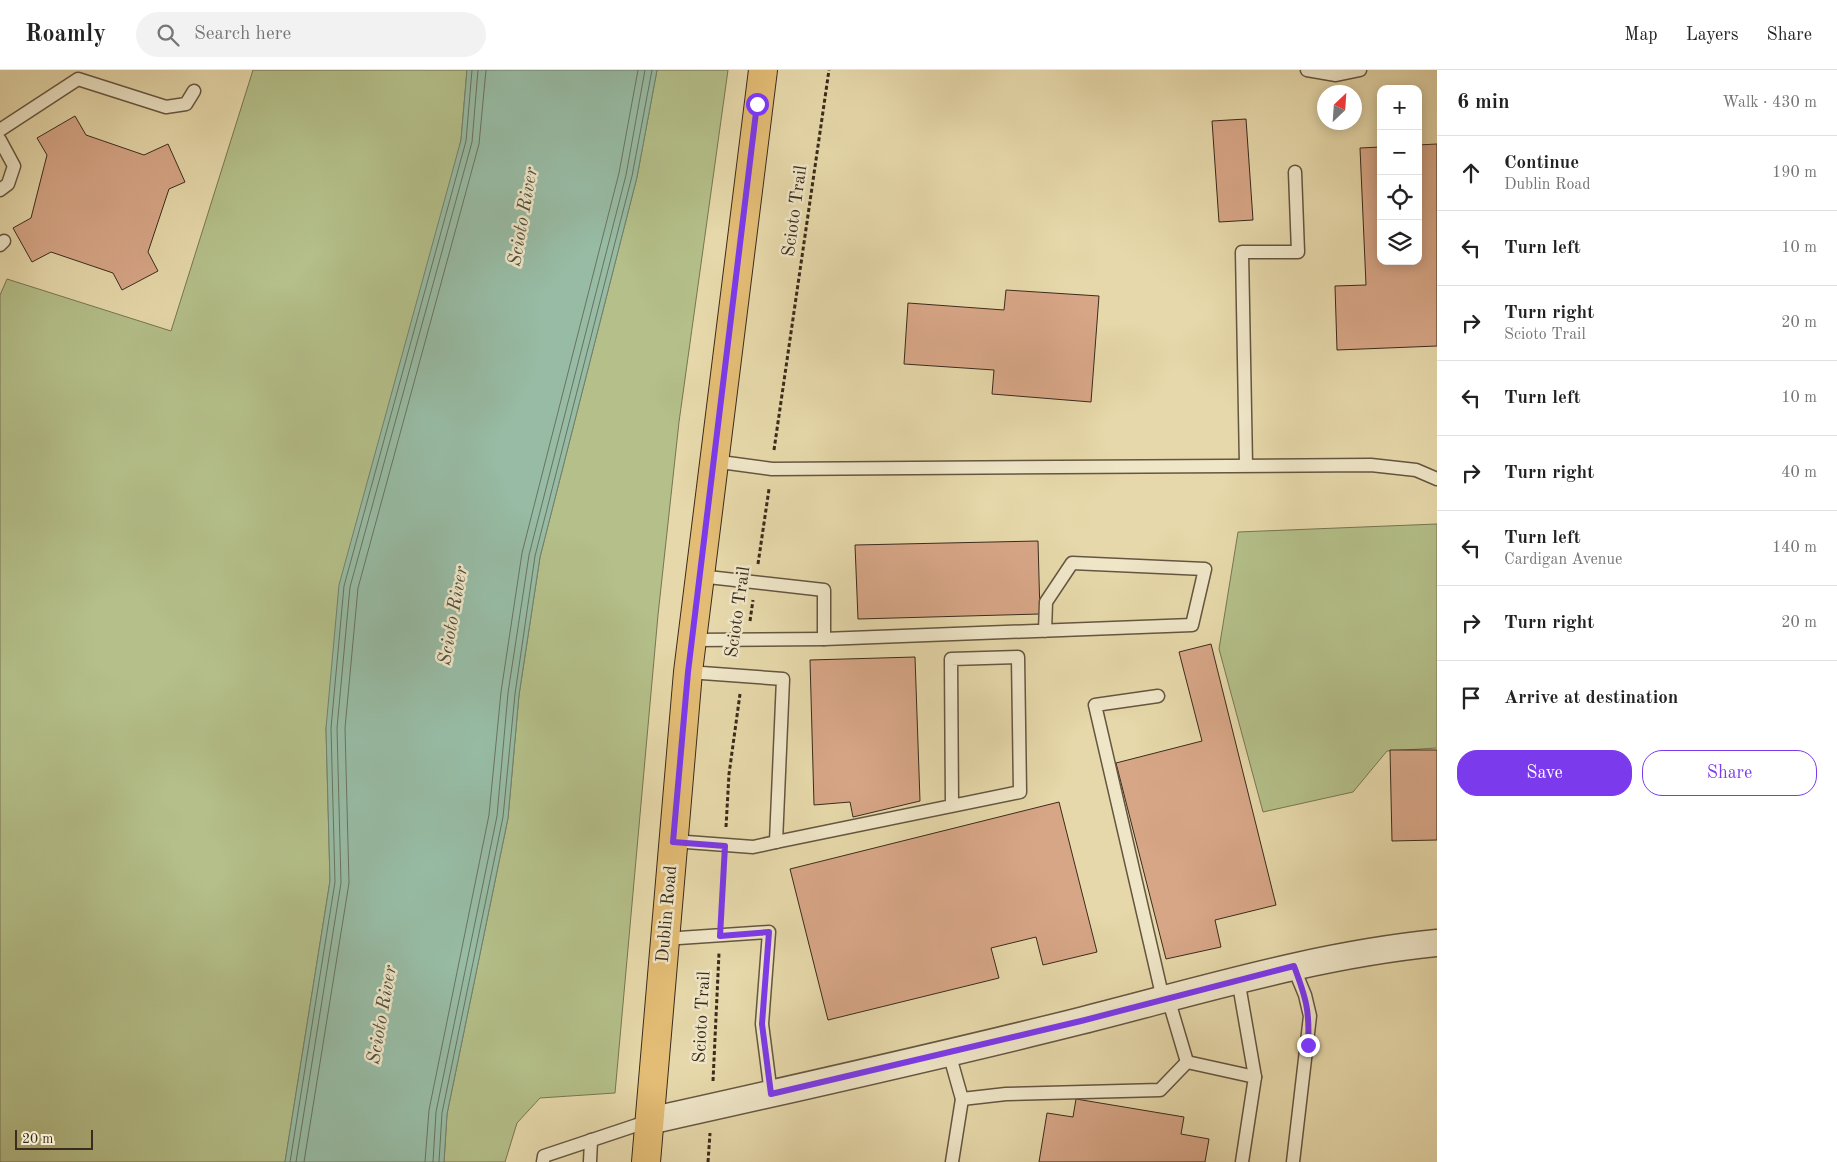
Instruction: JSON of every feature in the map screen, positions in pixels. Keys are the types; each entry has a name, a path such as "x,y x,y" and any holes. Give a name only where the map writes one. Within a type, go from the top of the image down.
{"main road":[{"name":"Dublin Road","path":"646,1162 688,672 763,70"}],"street":[{"path":"649,1121 949,1053 1294,966 1380,948 1437,943"}],"lane":[{"path":"1307,70 1336,75 1360,70"},
{"path":"0,130 78,79 166,106 186,104 194,91"},
{"path":"0,140 14,166 8,184 0,190"},
{"path":"1246,465 1242,252 1298,252 1296,172"},
{"path":"713,461 772,469 1371,465 1416,470 1437,479"},
{"path":"692,640 824,639 1045,631 1192,625 1205,569 1072,563 1046,602 1045,631"},
{"path":"700,576 824,590 824,639"},
{"path":"673,842 753,847 1020,792 1018,657 951,659 952,806"},
{"path":"688,672 784,679 776,842"},
{"path":"1158,696 1095,705 1165,998 1187,1062"},
{"path":"664,939 769,932 762,1024 771,1094"},
{"path":"1293,1162 1310,1016 1305,995 1294,966"},
{"path":"1238,979 1255,1077 1242,1162"},
{"path":"949,1053 962,1099 952,1162"},
{"path":"1187,1062 1255,1077"},
{"path":"962,1099 1006,1094 1160,1090 1187,1062"},
{"path":"540,1160 591,1140 649,1121"},
{"path":"590,1162 591,1140"}],"path":[{"name":"Scioto Trail","path":"748,640 828,70"},
{"name":"Scioto Trail","path":"708,1162 728,774 742,677"}],"shaded area":[{"path":"253,70 467,70 461,140 326,728 330,881 285,1162 0,1162 0,295 7,279 171,331"},
{"path":"657,70 728,70 679,422 658,615 615,1093 540,1098 517,1123 505,1162 444,1162 447,1114 508,818 519,695 540,557 637,177"},
{"path":"1437,524 1437,748 1387,751 1353,792 1263,812 1219,649 1238,532"}],"water":[{"name":"Scioto River","path":"467,70 657,70 637,177 540,557 519,695 508,818 447,1114 444,1162 285,1162 330,881 326,728 339,585 461,140"}],"building":[{"path":"75,116 86,135 144,155 168,144 185,182 169,189 148,252 158,271 122,290 113,273 51,252 32,262 13,228 31,218 47,155 37,138"},
{"path":"1246,119 1253,220 1219,222 1212,121"},
{"path":"1437,144 1437,346 1337,350 1335,286 1366,285 1360,148 1377,147 1377,265 1422,265 1422,145"},
{"path":"1006,290 1099,296 1091,402 992,394 994,370 904,364 908,303 1004,310"},
{"path":"1038,541 1040,614 858,619 855,545"},
{"path":"1211,644 1276,905 1215,920 1221,947 1166,959 1116,763 1202,741 1179,652"},
{"path":"915,657 920,801 853,817 850,802 814,805 810,660"},
{"path":"1390,750 1437,750 1437,840 1392,841"},
{"path":"1059,802 1097,952 1043,965 1036,937 991,948 999,978 828,1020 790,869"},
{"path":"1076,1099 1184,1117 1181,1134 1209,1139 1205,1162 1039,1162 1047,1113 1073,1117"}],"route":[{"path":"757,104 688,672 673,842 725,846 720,936 769,932 762,1024 771,1094 1081,1021 1294,966 1305,995 1310,1016 1308,1045"}]}
